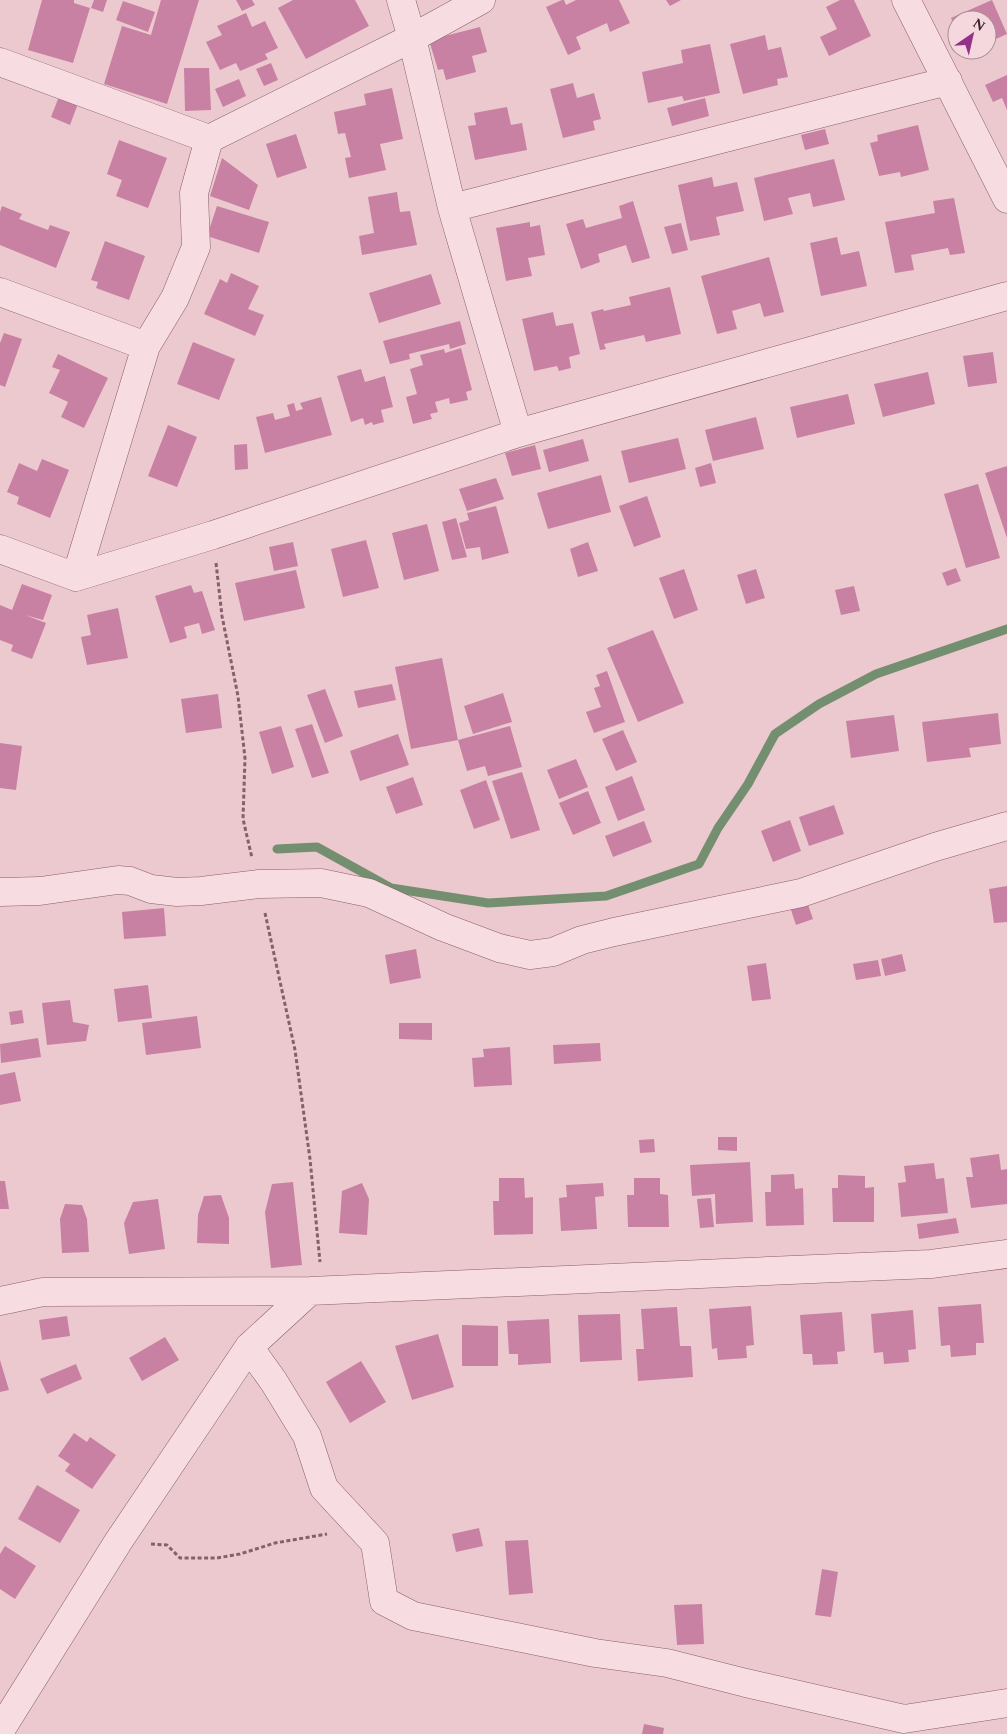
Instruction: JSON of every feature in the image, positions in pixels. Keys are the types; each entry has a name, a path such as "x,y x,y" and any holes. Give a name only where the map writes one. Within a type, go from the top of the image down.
{"street":[{"path":"401,0 412,38 452,208 518,433"},
{"path":"0,62 209,139 412,38 481,0"},
{"path":"906,0 1007,199"},
{"path":"452,208 948,80"},
{"path":"76,576 146,346 175,298 196,247 194,193 209,139"},
{"path":"0,292 146,346"},
{"path":"0,549 76,576 213,535 518,433 1007,296"},
{"path":"0,892 40,891 118,880 130,881 151,889 177,892 259,884 321,883 369,893 443,927 499,948 530,955 553,952 582,940 614,932 801,894 935,847 1007,826"},
{"path":"0,1301 43,1292 310,1291 901,1266 1007,1254"},
{"path":"0,1731 118,1542 249,1347 310,1291"},
{"path":"249,1347 307,1436 324,1488 375,1543 384,1601 413,1616 595,1653 667,1663 899,1726 1007,1703"}],"path":[{"path":"213,535 222,616 238,696 242,732 244,758 243,820 295,1050 310,1159 320,1262 310,1291"},
{"path":"118,1542 167,1545 180,1558 216,1558 240,1554 275,1542 344,1530 375,1543"}],"building":[{"path":"42,0 74,0 74,3 90,8 73,63 28,50"},
{"path":"94,0 107,0 103,12 91,8"},
{"path":"161,0 199,0 167,104 104,84 122,26 151,35"},
{"path":"236,0 252,0 255,5 242,11"},
{"path":"293,0 355,0 369,26 306,59 278,8"},
{"path":"564,0 566,5 576,0 619,0 630,23 610,32 607,23 576,37 581,49 568,55 546,7"},
{"path":"666,0 681,0 670,6"},
{"path":"840,0 854,0 871,36 829,56 820,37 837,29 826,7"},
{"path":"992,0 996,10 969,10"},
{"path":"123,1 155,12 148,32 116,20"},
{"path":"997,11 1007,34 997,38"},
{"path":"246,13 252,27 265,21 278,48 265,54 268,59 240,71 236,63 220,70 206,42 222,35 217,26"},
{"path":"480,27 487,52 472,56 476,72 446,80 443,69 438,70 429,40"},
{"path":"765,35 768,50 781,47 788,77 777,79 778,85 743,94 730,44"},
{"path":"710,44 720,93 684,101 682,96 648,103 642,72 683,63 681,50"},
{"path":"271,63 278,80 264,86 256,69"},
{"path":"184,68 209,68 211,110 185,111"},
{"path":"1007,75 1007,110 1002,98 993,102 985,85"},
{"path":"239,79 246,96 223,107 215,89"},
{"path":"573,83 577,98 594,93 601,119 593,121 595,130 563,138 550,89"},
{"path":"392,88 403,139 380,144 386,170 349,178 345,158 351,157 345,133 338,134 334,112 366,105 364,94"},
{"path":"60,94 79,101 70,125 51,117"},
{"path":"705,98 709,116 672,126 667,108"},
{"path":"507,107 511,125 522,123 527,150 475,160 468,126 476,125 474,113"},
{"path":"918,125 929,170 901,177 900,172 879,176 870,143 878,141 877,135"},
{"path":"825,129 829,144 805,150 801,135"},
{"path":"296,134 307,168 277,178 266,144"},
{"path":"119,140 167,158 148,208 116,196 122,180 107,174"},
{"path":"222,158 258,185 249,210 210,196"},
{"path":"834,159 845,200 813,207 810,193 788,198 793,214 764,221 754,178"},
{"path":"712,177 714,187 737,182 744,211 716,217 720,235 690,241 678,185"},
{"path":"397,192 400,212 410,211 417,245 362,255 359,236 374,233 368,197"},
{"path":"954,198 965,253 950,255 948,248 911,255 914,270 895,273 885,222 935,213 933,201"},
{"path":"633,201 650,258 632,263 626,245 598,254 600,262 581,269 566,224 583,219 586,228 622,218 619,206"},
{"path":"2,206 22,214 19,219 48,230 50,225 70,232 56,268 0,245 0,212"},
{"path":"217,206 269,222 259,253 207,236"},
{"path":"530,222 530,227 540,225 545,255 528,258 532,276 506,281 496,228"},
{"path":"681,223 688,250 672,254 664,227"},
{"path":"837,237 841,255 859,251 867,286 821,296 810,243"},
{"path":"105,241 145,256 129,300 96,288 98,282 91,280"},
{"path":"769,257 784,312 764,317 760,303 732,311 737,329 717,334 701,276"},
{"path":"231,273 259,286 248,309 264,315 255,336 204,314 220,279 227,283"},
{"path":"431,274 441,304 379,323 369,293"},
{"path":"670,287 681,334 646,342 644,335 604,344 606,349 600,350 591,312 631,305 629,297"},
{"path":"553,312 556,326 573,323 580,354 569,357 571,368 559,371 557,366 534,371 522,319"},
{"path":"460,321 466,344 450,349 449,344 409,354 410,359 390,364 383,341"},
{"path":"4,333 22,339 5,387 0,385 0,343"},
{"path":"193,342 235,359 219,400 177,384"},
{"path":"461,348 472,390 466,392 468,400 450,404 449,398 435,402 438,412 430,414 432,419 413,424 406,397 417,394 410,369 423,365 420,355 444,349 445,353"},
{"path":"993,352 997,383 968,387 963,356"},
{"path":"58,354 108,378 84,428 61,417 68,402 49,393 60,370 52,367"},
{"path":"361,369 365,382 385,376 393,407 381,410 384,422 373,425 372,422 365,425 363,418 351,422 337,376"},
{"path":"928,372 935,404 883,417 874,384"},
{"path":"848,394 855,424 797,438 790,407"},
{"path":"321,397 332,435 265,453 256,417 273,413 275,420 290,416 287,405 294,403 296,411 303,409 300,403"},
{"path":"756,417 764,449 713,461 705,430"},
{"path":"168,425 197,437 177,487 148,476"},
{"path":"678,438 686,469 629,483 621,451"},
{"path":"583,439 589,461 549,472 543,450"},
{"path":"247,444 248,469 235,470 234,445"},
{"path":"535,445 541,469 512,476 505,453"},
{"path":"42,459 69,470 50,518 17,504 19,497 7,492 19,463 37,471"},
{"path":"711,463 716,483 700,487 695,468"},
{"path":"1007,466 1007,538 985,473"},
{"path":"601,475 611,512 548,529 537,493"},
{"path":"496,478 504,499 467,511 459,489"},
{"path":"978,484 1000,558 966,568 944,494"},
{"path":"647,496 661,537 634,547 619,506"},
{"path":"496,506 509,553 482,560 480,547 466,549 459,523 469,520 467,513"},
{"path":"456,518 467,557 452,560 442,522"},
{"path":"427,524 439,571 404,580 392,533"},
{"path":"366,540 379,588 343,597 331,549"},
{"path":"293,542 298,566 274,571 269,547"},
{"path":"588,542 598,571 578,577 570,549"},
{"path":"956,568 961,581 947,586 942,573"},
{"path":"684,569 698,610 674,619 659,578"},
{"path":"756,569 765,598 746,604 737,575"},
{"path":"296,570 305,608 244,621 235,583"},
{"path":"22,584 52,595 43,620 25,615 46,623 32,659 11,651 13,645 0,640 0,605 12,610"},
{"path":"191,585 194,593 202,591 215,630 202,634 199,623 184,627 187,638 170,643 155,596"},
{"path":"854,586 860,611 841,615 835,590"},
{"path":"118,608 128,658 87,665 81,637 91,635 87,615"},
{"path":"653,630 684,703 638,722 607,648"},
{"path":"442,658 458,740 411,749 395,667"},
{"path":"607,671 625,722 594,733 586,712 601,707 594,688 600,686 596,675"},
{"path":"392,684 396,700 358,708 354,691"},
{"path":"325,689 343,736 325,743 307,695"},
{"path":"503,693 512,722 473,734 464,706"},
{"path":"218,694 222,728 186,733 181,699"},
{"path":"998,713 1001,744 969,748 971,757 927,762 922,722"},
{"path":"894,715 899,751 851,758 846,721"},
{"path":"312,724 329,773 312,778 295,729"},
{"path":"281,726 294,767 272,774 259,732"},
{"path":"510,726 522,767 488,776 485,766 467,771 458,740"},
{"path":"623,730 637,762 616,771 602,739"},
{"path":"398,734 409,765 360,781 350,751"},
{"path":"0,743 22,746 16,790 0,788"},
{"path":"576,759 588,787 559,799 547,770"},
{"path":"522,772 540,830 511,839 492,781"},
{"path":"632,776 645,810 618,821 605,787"},
{"path":"413,777 423,805 396,814 386,787"},
{"path":"486,780 500,820 474,829 460,790"},
{"path":"588,791 601,823 573,835 559,803"},
{"path":"834,805 844,834 809,846 799,817"},
{"path":"790,820 801,851 773,862 761,831"},
{"path":"644,821 652,842 613,857 605,836"},
{"path":"1007,886 1007,922 994,923 989,889"},
{"path":"806,899 813,919 796,925 789,904"},
{"path":"164,908 166,936 124,939 122,912"},
{"path":"416,949 421,978 390,984 385,955"},
{"path":"902,954 906,971 885,976 881,959"},
{"path":"878,960 881,976 856,980 853,964"},
{"path":"766,963 771,999 752,1001 747,966"},
{"path":"148,985 152,1018 118,1022 114,989"},
{"path":"70,1000 73,1022 89,1025 86,1041 47,1045 42,1003"},
{"path":"22,1010 24,1023 11,1025 9,1012"},
{"path":"197,1016 201,1048 146,1055 142,1023"},
{"path":"399,1023 432,1023 432,1040 399,1039"},
{"path":"38,1038 41,1057 1,1063 0,1044"},
{"path":"600,1043 601,1061 554,1064 553,1045"},
{"path":"510,1047 512,1085 474,1087 472,1058 484,1057 483,1049"},
{"path":"15,1072 21,1101 0,1105 0,1075"},
{"path":"718,1137 737,1137 737,1151 718,1150"},
{"path":"654,1139 655,1152 640,1153 639,1140"},
{"path":"999,1154 1001,1170 1007,1169 1007,1204 971,1208 966,1177 973,1177 970,1158"},
{"path":"750,1162 753,1222 716,1224 715,1194 692,1196 690,1165"},
{"path":"934,1163 936,1179 944,1178 948,1213 901,1217 898,1183 906,1182 904,1166"},
{"path":"794,1174 795,1189 803,1188 804,1225 766,1226 765,1192 771,1192 771,1175"},
{"path":"838,1175 865,1176 865,1188 874,1187 874,1222 833,1222 832,1188 838,1188"},
{"path":"499,1178 524,1178 525,1198 533,1197 533,1234 494,1235 493,1201 499,1201"},
{"path":"634,1178 660,1178 660,1194 668,1195 669,1227 628,1227 627,1195 634,1195"},
{"path":"0,1181 5,1181 9,1209 0,1209"},
{"path":"293,1182 302,1265 271,1268 265,1212 272,1184"},
{"path":"362,1183 369,1199 367,1235 339,1233 342,1191"},
{"path":"603,1183 604,1196 595,1197 597,1229 561,1231 559,1198 567,1197 566,1185"},
{"path":"221,1195 229,1218 229,1244 197,1243 198,1215 204,1196"},
{"path":"711,1198 714,1227 700,1228 697,1199"},
{"path":"158,1199 165,1249 129,1254 124,1223 133,1202"},
{"path":"65,1204 82,1205 87,1219 89,1252 62,1253 60,1219"},
{"path":"956,1218 959,1233 919,1239 917,1224"},
{"path":"981,1304 984,1343 976,1343 976,1355 951,1357 950,1345 941,1346 938,1307"},
{"path":"751,1306 754,1345 746,1346 747,1358 718,1360 717,1348 712,1349 709,1309"},
{"path":"677,1307 680,1346 691,1346 693,1377 638,1381 636,1349 644,1349 641,1309"},
{"path":"913,1310 916,1349 908,1350 909,1362 884,1364 883,1352 874,1353 871,1314"},
{"path":"842,1312 845,1351 837,1352 838,1364 813,1365 812,1354 803,1354 800,1315"},
{"path":"620,1314 622,1360 580,1362 578,1315"},
{"path":"67,1316 70,1336 42,1340 39,1320"},
{"path":"549,1319 551,1363 518,1365 518,1354 509,1354 507,1321"},
{"path":"462,1325 498,1326 498,1366 462,1366"},
{"path":"438,1334 454,1387 412,1400 395,1346"},
{"path":"165,1337 179,1360 142,1381 129,1358"},
{"path":"0,1360 9,1390 0,1392"},
{"path":"361,1361 386,1402 350,1423 326,1382"},
{"path":"76,1364 82,1379 47,1394 40,1379"},
{"path":"74,1433 87,1442 90,1437 116,1455 92,1489 65,1471 70,1464 58,1456"},
{"path":"37,1485 80,1510 60,1543 18,1519"},
{"path":"479,1528 483,1546 456,1552 452,1534"},
{"path":"528,1540 533,1593 509,1595 505,1541"},
{"path":"5,1546 36,1566 15,1599 0,1589 0,1554"},
{"path":"822,1569 838,1572 831,1617 815,1615"},
{"path":"702,1604 704,1644 677,1645 674,1605"},
{"path":"644,1724 664,1728 663,1734 642,1734"}],"waterway":[{"path":"277,849 317,847 391,888 488,903 606,896 699,864 718,828 748,784 775,734 819,704 876,674 1007,629"}]}
